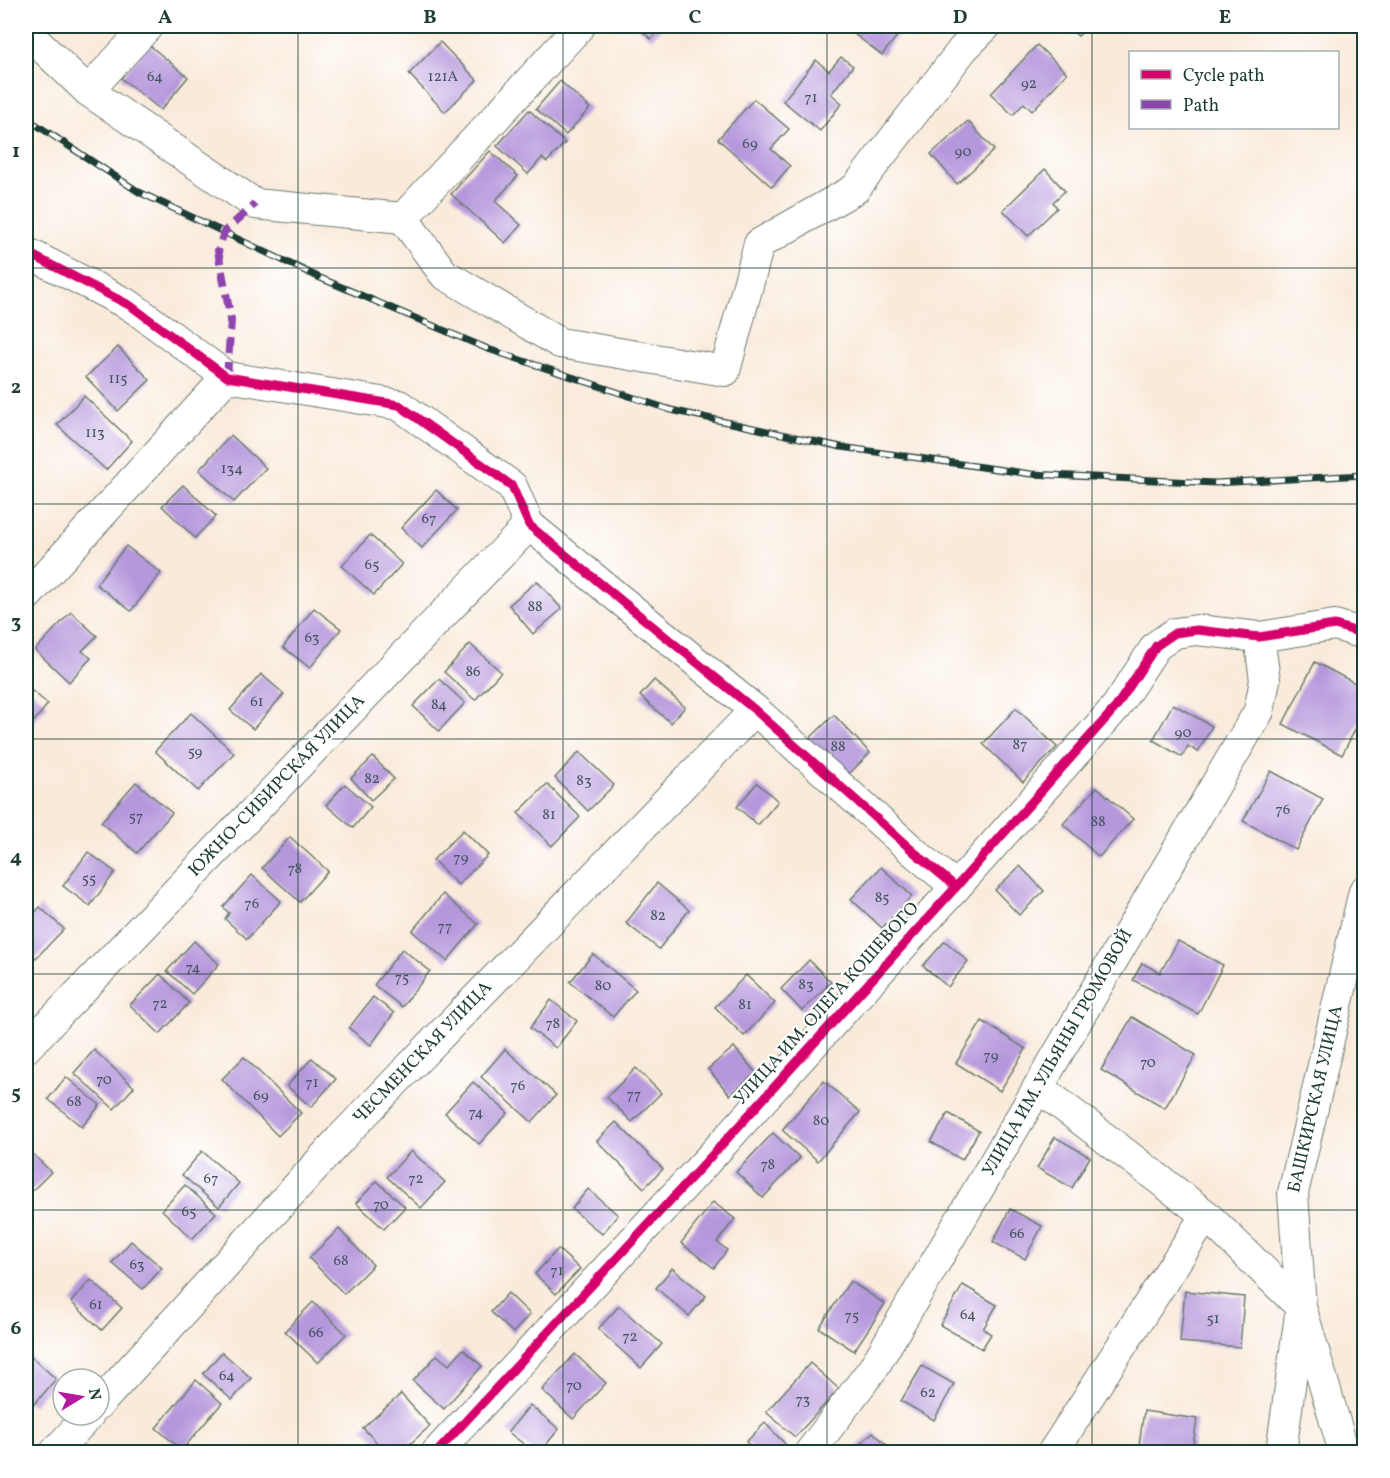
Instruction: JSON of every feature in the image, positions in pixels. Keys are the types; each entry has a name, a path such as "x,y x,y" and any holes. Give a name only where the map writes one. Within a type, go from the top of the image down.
{"street":[{"path":"88,91 148,26"},
{"path":"403,218 580,26"},
{"path":"26,32 88,91 255,204 403,218 444,274 560,343 725,372 759,244 855,189 963,49 986,26"},
{"path":"26,252 131,306 228,377 399,405 512,486 529,525 755,710 956,887"},
{"path":"26,597 228,377"},
{"name":"ЮЖНО-СИБИРСКАЯ УЛИЦА","path":"26,1048 529,525"},
{"name":"УЛИЦА ИМ. ОЛЕГА КОШЕВОГО","path":"437,1452 716,1151 956,887 1116,707 1156,646 1175,633 1197,630 1259,637 1335,625 1365,634"},
{"name":"УЛИЦА ИМ. УЛЬЯНЫ ГРОМОВОЙ","path":"810,1452 874,1366 1259,711 1265,680 1259,637"},
{"name":"ЧЕСМЕНСКАЯ УЛИЦА","path":"111,1391 341,1138 755,710"},
{"name":"БАШКИРСКАЯ УЛИЦА","path":"1281,1452 1301,1307 1293,1193 1365,891"},
{"path":"1038,1087 1206,1215 1301,1307 1344,1452"},
{"path":"1053,1452 1206,1215"},
{"path":"55,1452 78,1427"}],"building":[{"path":"636,26 663,26 651,39"},
{"path":"852,26 905,26 882,55 849,30"},
{"path":"1067,26 1089,26 1078,36"},
{"path":"440,42 477,80 445,112 409,74"},
{"path":"148,44 188,77 161,110 121,78"},
{"path":"1037,45 1067,73 1032,111 1024,103 1013,115 991,94"},
{"path":"841,57 853,66 831,94 842,103 820,131 783,101 816,60 829,71"},
{"path":"560,81 590,108 566,135 536,109"},
{"path":"754,99 789,129 771,149 790,166 772,187 718,139"},
{"path":"529,110 565,143 547,162 542,158 528,174 497,146"},
{"path":"968,121 994,150 957,184 931,154"},
{"path":"490,151 518,176 495,201 521,225 505,243 451,194"},
{"path":"1045,169 1065,191 1053,202 1057,208 1028,236 1003,210"},
{"path":"118,347 150,380 118,411 86,377"},
{"path":"84,396 132,441 106,470 57,425"},
{"path":"231,435 266,468 234,502 199,470"},
{"path":"183,485 216,516 195,538 162,506"},
{"path":"436,490 457,510 422,548 401,528"},
{"path":"370,535 402,564 374,595 342,566"},
{"path":"126,546 161,573 131,611 96,584"},
{"path":"537,581 562,609 533,634 509,605"},
{"path":"314,608 341,629 310,668 283,647"},
{"path":"71,612 97,636 82,651 91,658 69,682 35,650"},
{"path":"470,644 501,672 475,700 444,672"},
{"path":"1315,662 1364,688 1364,712 1342,755 1283,724"},
{"path":"261,674 284,694 253,729 230,710"},
{"path":"439,679 465,703 439,731 413,706"},
{"path":"654,680 685,707 671,723 640,696"},
{"path":"26,686 48,704 26,731"},
{"path":"1173,704 1212,726 1198,752 1188,746 1182,757 1153,740"},
{"path":"1016,708 1057,747 1023,782 983,744"},
{"path":"191,713 234,753 198,791 155,751"},
{"path":"834,715 870,753 843,780 807,741"},
{"path":"579,752 614,785 588,811 555,778"},
{"path":"373,757 394,779 371,800 351,778"},
{"path":"1271,771 1323,799 1296,850 1243,821"},
{"path":"136,782 172,813 137,853 101,822"},
{"path":"757,783 778,801 758,825 737,807"},
{"path":"345,784 371,807 353,828 326,805"},
{"path":"547,784 580,817 552,846 518,813"},
{"path":"1097,787 1133,819 1099,857 1063,824"},
{"path":"463,830 488,855 458,885 433,860"},
{"path":"290,837 328,871 300,902 262,868"},
{"path":"88,852 115,872 90,906 63,886"},
{"path":"1020,866 1044,891 1019,915 995,890"},
{"path":"881,867 912,896 882,928 851,899"},
{"path":"252,875 281,901 247,939 225,919 229,913 223,907"},
{"path":"657,883 689,910 659,949 626,923"},
{"path":"443,894 478,924 447,961 412,931"},
{"path":"40,907 64,929 36,958 26,948 26,922"},
{"path":"194,941 219,964 192,994 167,971"},
{"path":"945,941 968,961 948,987 923,966"},
{"path":"1178,941 1223,965 1198,1014 1133,980 1142,963 1160,973"},
{"path":"402,949 430,971 402,1007 374,985"},
{"path":"593,954 636,990 613,1017 570,982"},
{"path":"809,960 831,982 802,1011 781,989"},
{"path":"160,974 189,1003 160,1034 130,1005"},
{"path":"746,975 775,1003 744,1036 715,1007"},
{"path":"373,997 394,1013 371,1045 349,1028"},
{"path":"551,1000 577,1021 556,1048 530,1028"},
{"path":"1132,1017 1196,1055 1165,1108 1101,1070"},
{"path":"982,1021 1026,1049 1000,1091 956,1063"},
{"path":"734,1047 756,1073 730,1095 708,1069"},
{"path":"505,1049 556,1095 532,1122 481,1077"},
{"path":"94,1050 134,1087 114,1109 74,1073"},
{"path":"244,1057 301,1113 278,1136 222,1079"},
{"path":"312,1058 336,1079 311,1107 287,1086"},
{"path":"636,1068 661,1093 632,1122 607,1097"},
{"path":"66,1077 100,1105 82,1127 48,1099"},
{"path":"824,1081 860,1112 818,1161 782,1130"},
{"path":"473,1082 508,1113 479,1144 445,1113"},
{"path":"948,1113 979,1131 962,1160 931,1142"},
{"path":"616,1122 663,1169 644,1188 597,1141"},
{"path":"773,1133 800,1158 763,1198 736,1172"},
{"path":"1055,1137 1090,1157 1072,1188 1037,1168"},
{"path":"26,1147 51,1172 26,1197"},
{"path":"202,1151 239,1183 219,1207 182,1175"},
{"path":"411,1151 445,1182 421,1208 387,1177"},
{"path":"377,1181 405,1207 384,1229 356,1203"},
{"path":"185,1185 216,1213 192,1239 162,1210"},
{"path":"588,1189 618,1215 602,1234 572,1209"},
{"path":"713,1202 735,1219 717,1242 727,1250 714,1268 681,1243"},
{"path":"1010,1209 1042,1226 1025,1259 993,1242"},
{"path":"339,1229 373,1265 344,1294 309,1258"},
{"path":"131,1241 162,1268 143,1289 112,1263"},
{"path":"558,1249 580,1269 556,1294 535,1274"},
{"path":"672,1268 706,1296 689,1316 656,1288"},
{"path":"91,1280 122,1308 102,1330 71,1302"},
{"path":"850,1281 885,1304 854,1351 819,1328"},
{"path":"963,1285 997,1305 983,1329 991,1334 982,1349 940,1325"},
{"path":"1185,1291 1244,1297 1240,1347 1180,1342"},
{"path":"508,1293 530,1314 513,1333 491,1312"},
{"path":"313,1302 346,1334 318,1363 285,1331"},
{"path":"619,1306 662,1344 641,1368 598,1329"},
{"path":"463,1349 482,1366 444,1409 413,1381 437,1355 449,1365"},
{"path":"26,1352 51,1374 51,1385 33,1406 26,1399"},
{"path":"222,1352 251,1378 232,1400 203,1374"},
{"path":"575,1354 606,1383 573,1419 542,1390"},
{"path":"810,1363 839,1389 795,1437 766,1412"},
{"path":"922,1366 954,1384 934,1420 901,1401"},
{"path":"196,1380 222,1403 182,1450 156,1428"},
{"path":"401,1394 430,1426 401,1452 386,1452 363,1428"},
{"path":"530,1405 559,1429 540,1452 534,1452 508,1432"},
{"path":"1144,1411 1197,1419 1192,1452 1138,1452"},
{"path":"765,1423 787,1446 780,1452 757,1452 746,1442"},
{"path":"873,1432 894,1452 852,1452"}],"railway":[{"path":"26,118 139,192 318,277 488,349 671,410 841,447 1031,474 1215,483 1364,475"}],"marked path":[{"path":"227,377 231,320 218,251 224,232 255,204"}],"cycle path":[{"path":"26,252 131,306 227,377 399,405 512,486 529,525 755,710 956,887"},
{"path":"437,1452 716,1151 956,887 1116,707 1156,646 1175,633 1197,630 1259,637 1335,625 1364,634"}]}
